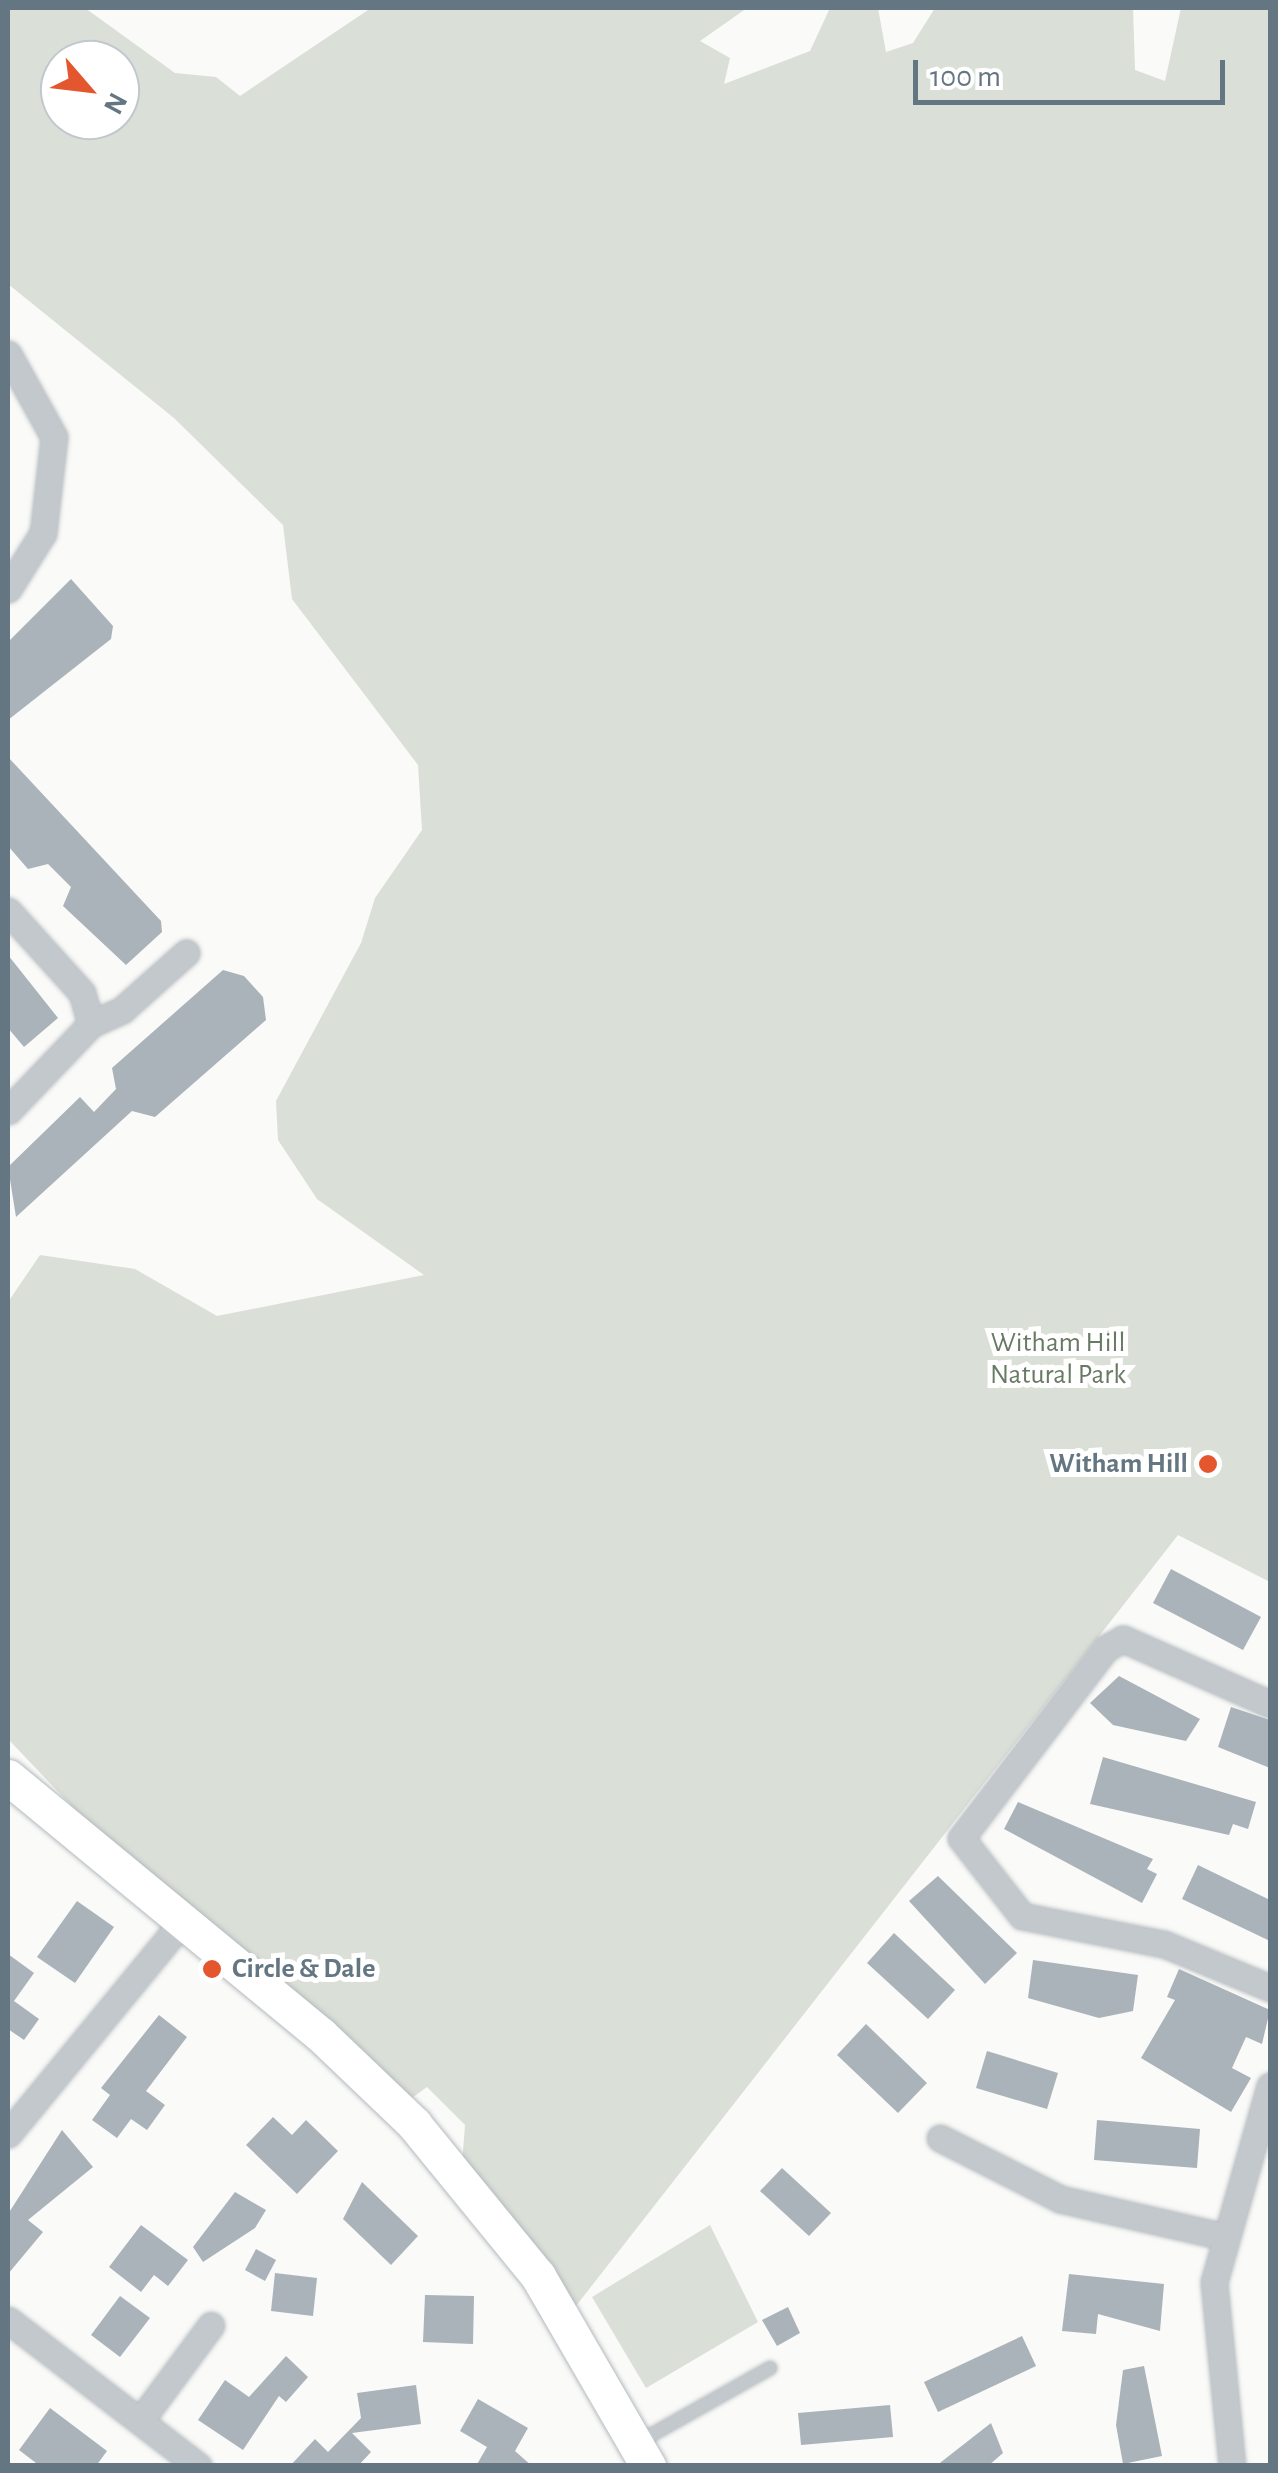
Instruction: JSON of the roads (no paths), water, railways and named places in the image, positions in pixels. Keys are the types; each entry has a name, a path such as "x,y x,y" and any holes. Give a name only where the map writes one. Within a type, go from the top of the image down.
{"main road":[{"path":"8,1776 414,2124 538,2276 642,2455"}],"street":[{"path":"8,354 54,437 43,534 8,589"},
{"path":"8,911 82,993 90,1024"},
{"path":"8,1111 90,1024 122,1010 186,954"},
{"path":"1270,1704 1123,1639 1106,1648 961,1838 1022,1916 1164,1944 1270,1988"},
{"path":"8,2134 182,1922"},
{"path":"1232,2466 1214,2282 1221,2236 1270,2086"},
{"path":"940,2138 1060,2199 1221,2236"},
{"path":"8,2320 198,2466"},
{"path":"140,2421 211,2325"}],"lane":[{"path":"642,2455 770,2368"}],"place":[{"name":"Witham Hill","path":"1208,1464"},
{"name":"Circle & Dale","path":"212,1969"}],"park label":[{"name":"Witham Hill Natural Park","path":"1058,1359"}]}
